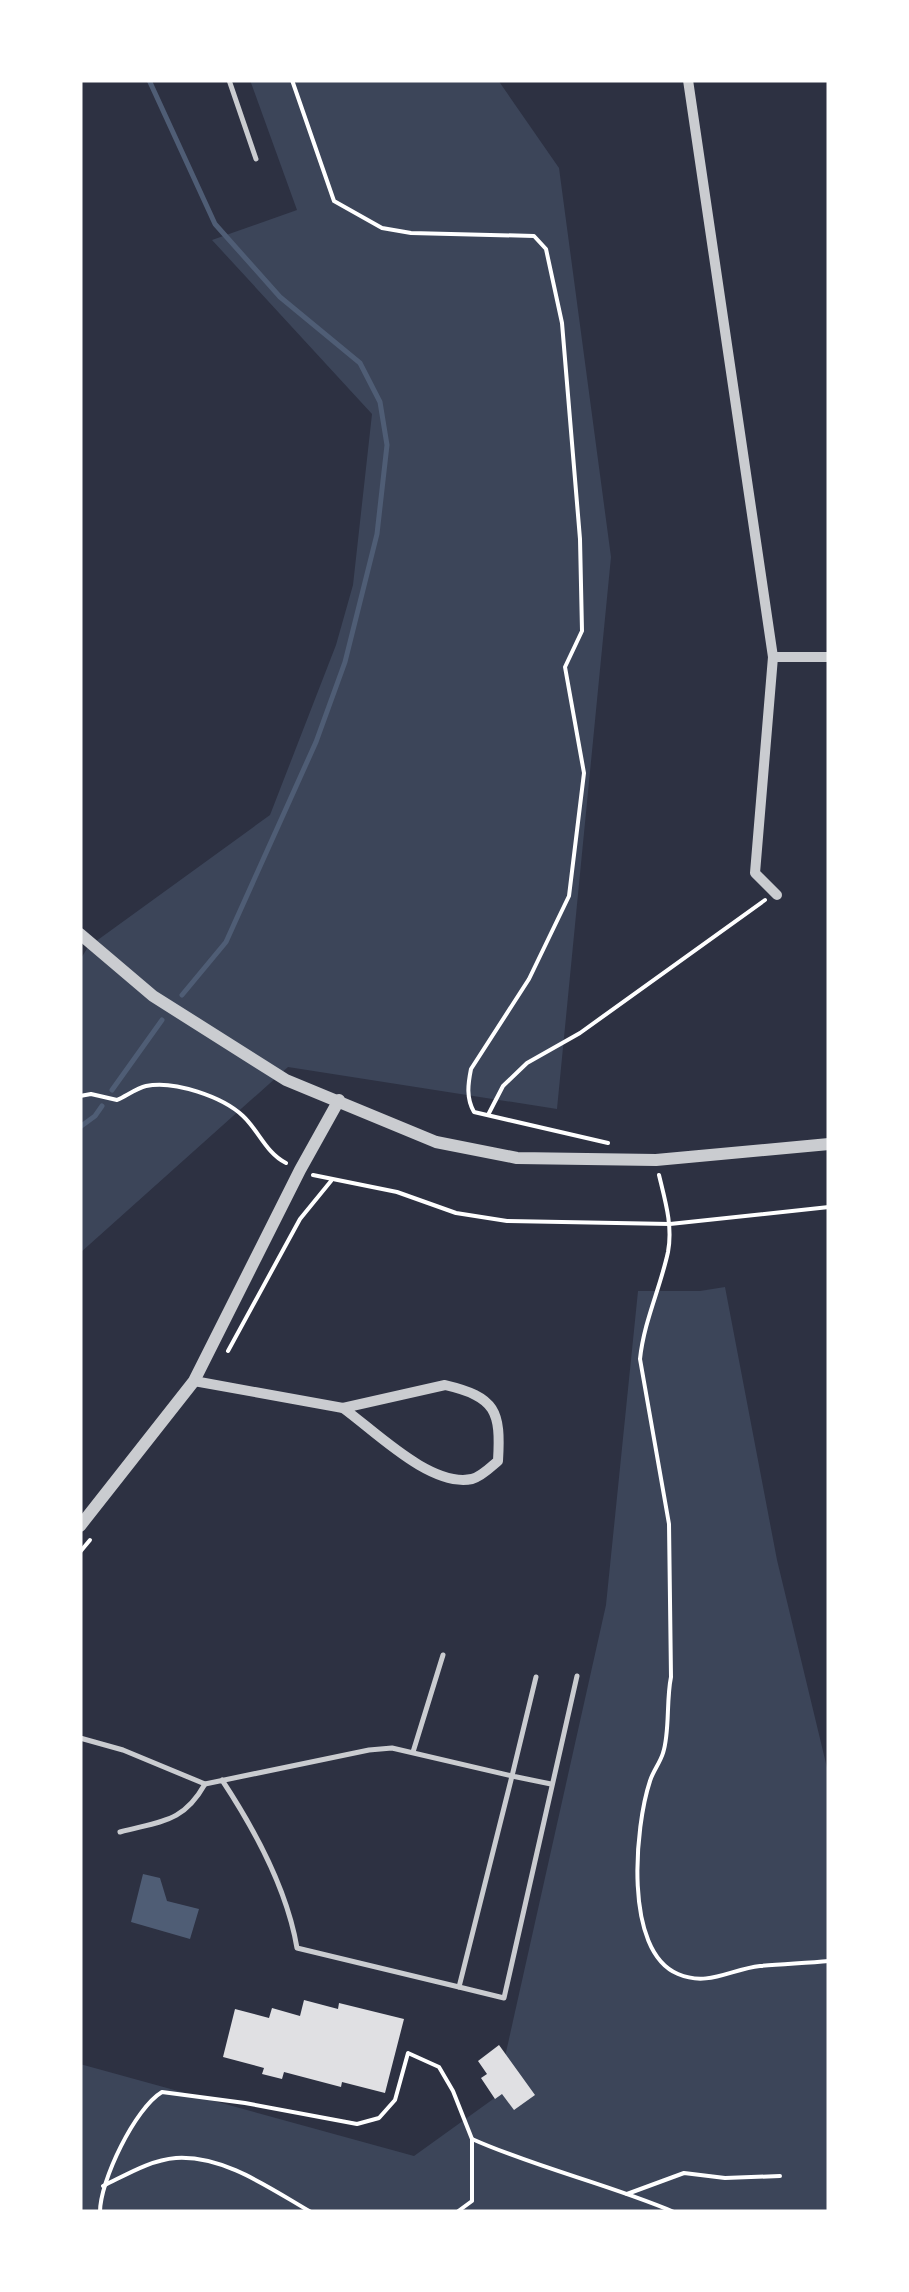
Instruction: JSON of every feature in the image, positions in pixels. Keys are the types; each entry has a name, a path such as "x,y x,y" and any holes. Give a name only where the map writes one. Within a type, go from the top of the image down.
{"street":[{"path":"688,80 773,656 756,873 776,896"},
{"path":"773,656 829,657"},
{"path":"80,934 153,996 286,1080 436,1142 517,1158 656,1160 829,1144"},
{"path":"80,1526 194,1382 300,1170 340,1100"},
{"path":"194,1382 344,1408 445,1385 466,1390 492,1405 501,1424 498,1461 475,1479 444,1479 344,1408"}],"lane":[{"path":"229,80 256,158"},
{"path":"413,1752 443,1655"},
{"path":"459,1986 536,1676"},
{"path":"222,1780 249,1821 293,1924 297,1948 504,1998 577,1676"},
{"path":"80,1738 123,1750 205,1784 392,1748 552,1784"},
{"path":"120,1832 171,1819 193,1805 205,1784"}],"path":[{"path":"292,80 334,200 382,228 412,233 534,236 546,250 562,324 580,539 582,630 565,667 584,773 569,896 529,979 471,1069 467,1086 474,1112 488,1115 503,1086 527,1062 580,1033 776,896"},
{"path":"80,1096 90,1094 117,1100 147,1086 193,1090 218,1097 246,1118 279,1160 300,1170 331,1181 397,1192 456,1213 508,1221 670,1224 829,1206"},
{"path":"670,1224 668,1250 643,1332 640,1358 669,1524 672,1644 664,1750 650,1782 637,1857 638,1914 659,1959 677,1974 714,1980 755,1966 829,1960"},
{"path":"100,2212 103,2186 140,2115 162,2092 357,2124 379,2118 395,2100 408,2052 439,2067 472,2139 472,2201 463,2211"},
{"path":"472,2139 674,2212"},
{"path":"103,2186 146,2166 176,2158 212,2163 244,2174 311,2212"},
{"path":"627,2194 684,2173 724,2178 780,2176"}],"shaded area":[{"path":"250,80 498,80 559,168 611,557 557,1109 288,1067 80,1253 80,960 88,947 270,815 336,645 353,585 372,414 212,240 297,210"},
{"path":"725,1287 777,1560 829,1776 829,2212 80,2212 80,2064 414,2156 496,2097 606,1605 638,1291"},
{"path":"143,1874 160,1878 167,1901 199,1909 190,1939 131,1922"}],"building":[{"path":"304,2000 338,2009 339,2003 404,2019 385,2093 342,2082 341,2087 284,2072 282,2079 262,2074 264,2068 223,2057 235,2009 269,2018 272,2008 300,2016"},
{"path":"499,2045 535,2095 514,2110 502,2094 495,2099 481,2078 487,2074 478,2061"}],"waterway":[{"path":"149,80 215,224 280,297 360,363 380,402 387,445 377,534 345,662 316,742 226,942 182,995"},
{"path":"112,1090 162,1020"},
{"path":"80,1127 102,1106"}]}
